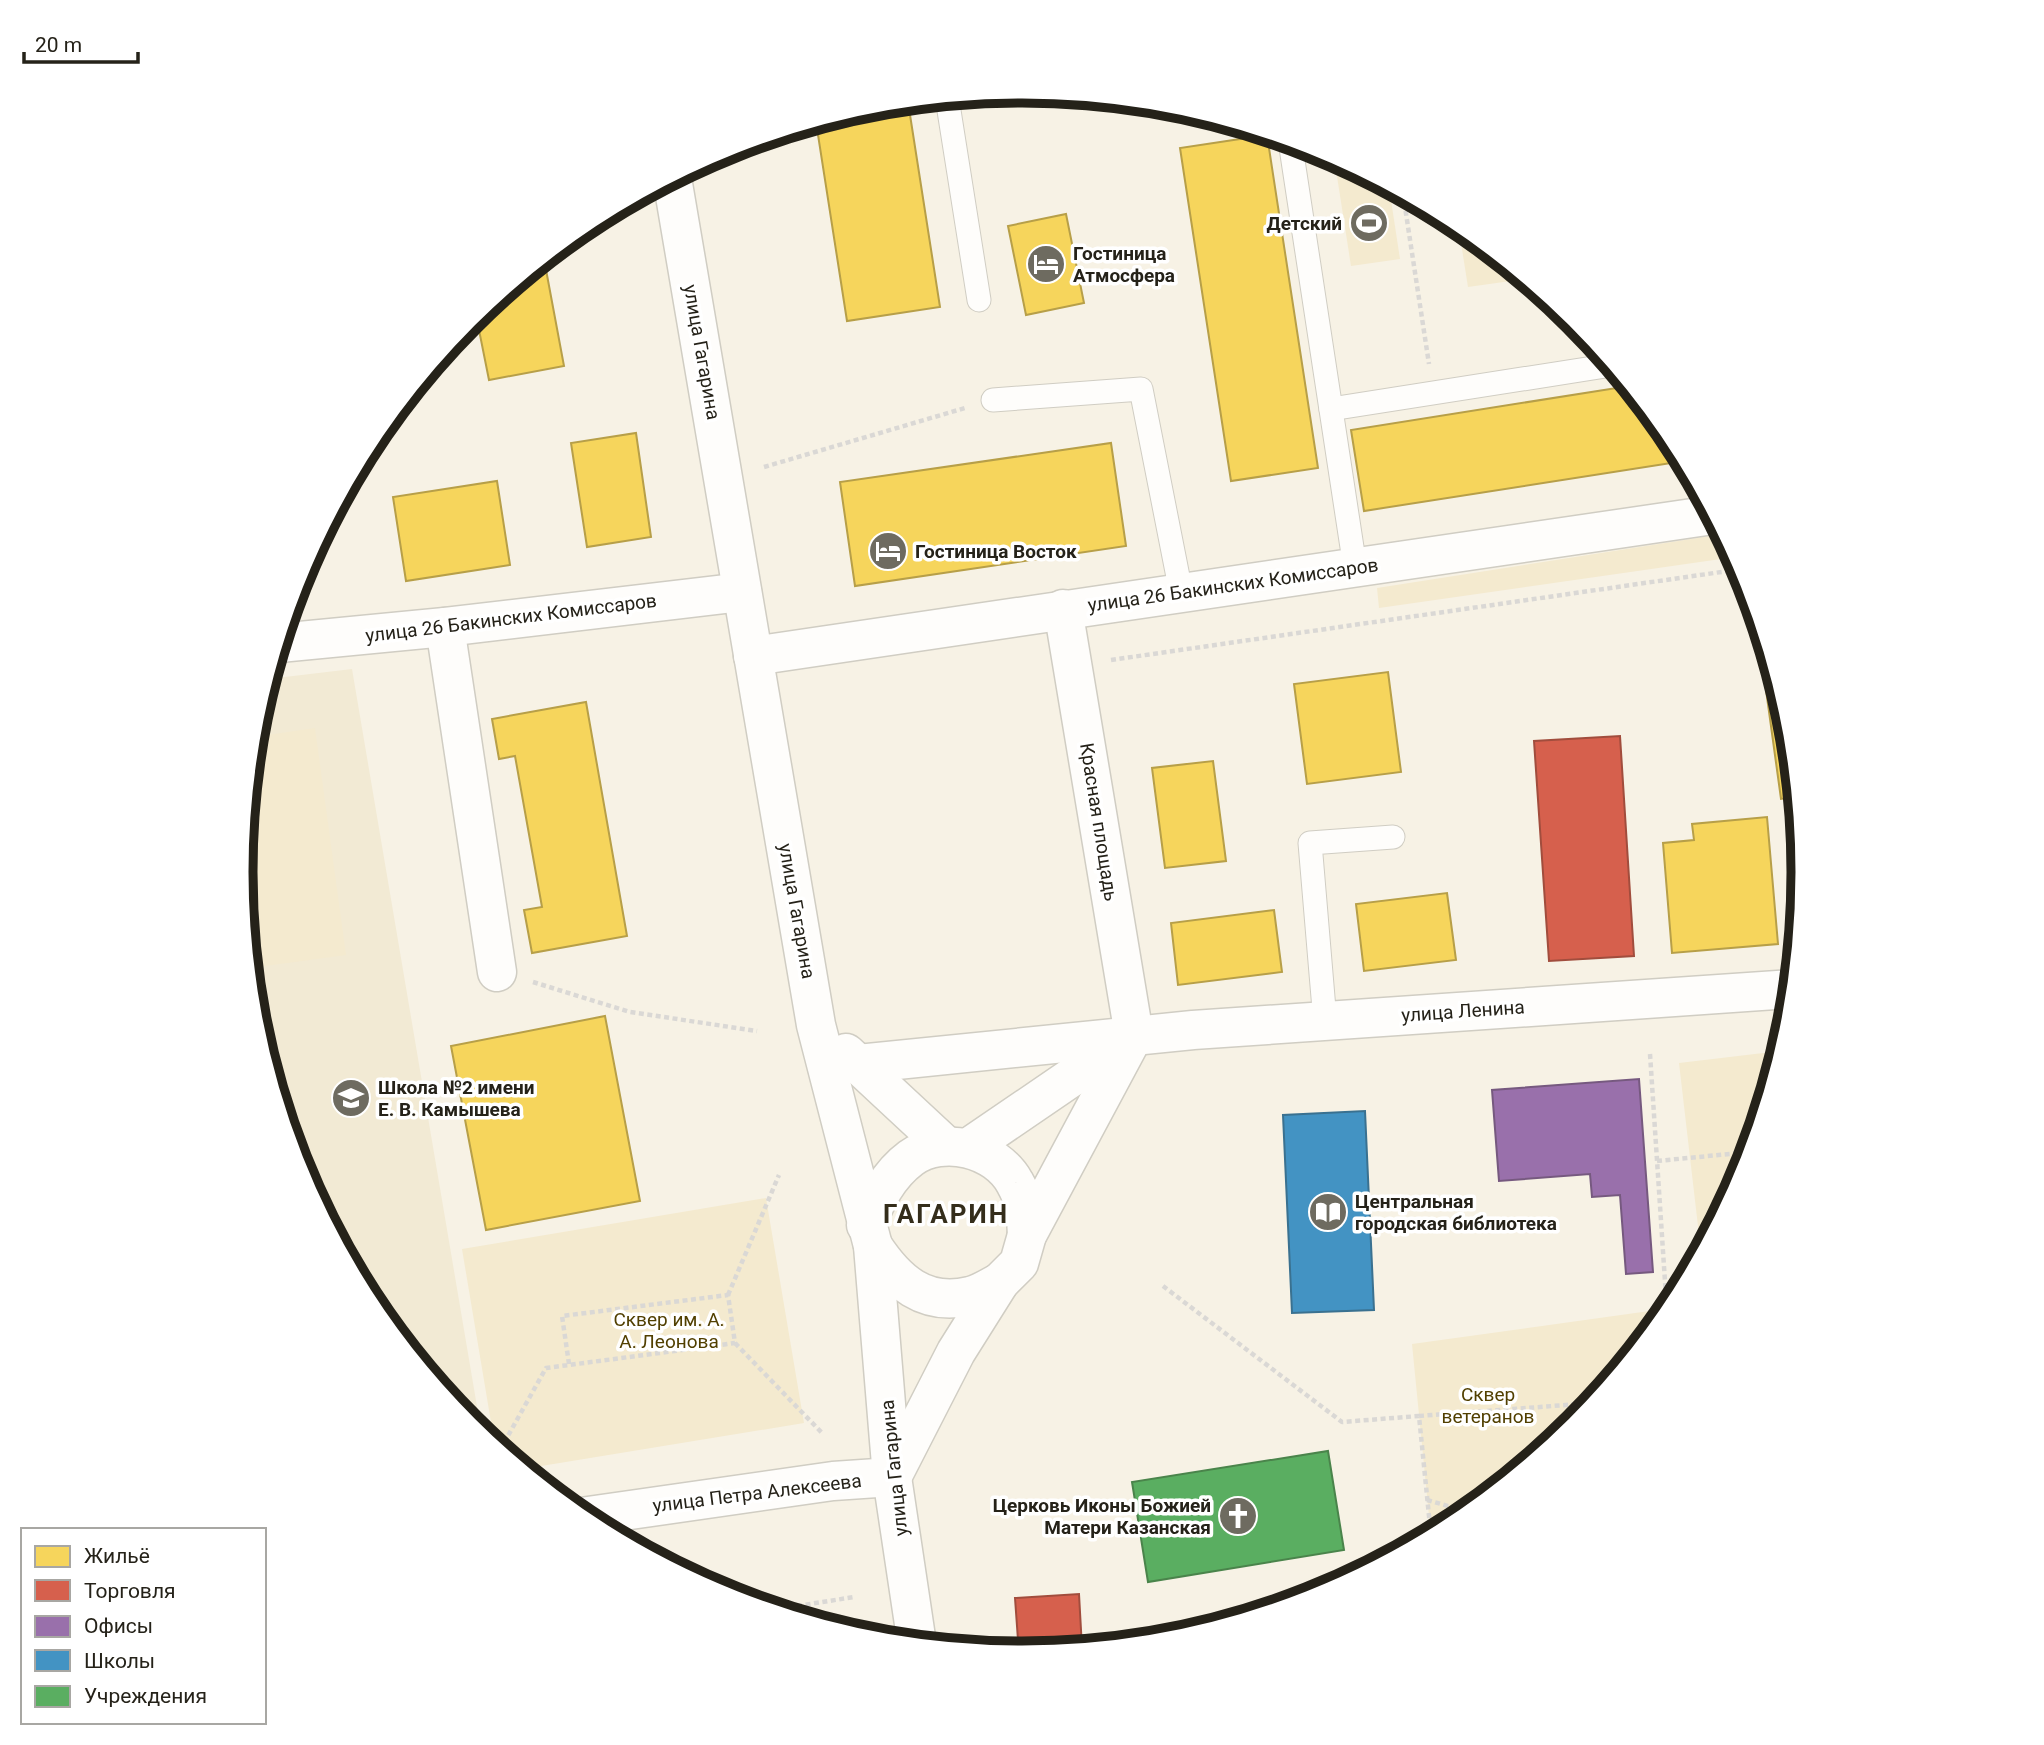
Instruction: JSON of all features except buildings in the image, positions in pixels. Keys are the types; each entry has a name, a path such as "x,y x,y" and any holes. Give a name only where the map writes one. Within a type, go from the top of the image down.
{"main road":[{"name":"улица Гагарина","path":"674,187 816,1025 870,1236 892,1477 915,1634"},
{"name":"улица 26 Бакинских Комиссаров","path":"753,656 1703,516"},
{"name":"улица 26 Бакинских Комиссаров","path":"289,642 445,627 742,592"},
{"name":"Красная площадь","path":"1063,609 1133,1035"},
{"path":"445,627 497,972"},
{"name":"улица Ленина","path":"858,1064 1133,1035 1782,990"},
{"path":"816,1025 957,1147 994,1160 1014,1180 1026,1206 1027,1235"},
{"path":"1000,1283 971,1296 953,1298 927,1295 902,1283 889,1270 870,1236 874,1203 896,1172 913,1156 957,1147 1133,1035"},
{"path":"892,1477 956,1352 1000,1283 1019,1263 1027,1235 1133,1035"},
{"name":"улица Петра Алексеева","path":"599,1514 833,1481 892,1477"}],"lane":[{"path":"948,107 979,300"},
{"path":"1292,153 1355,567"},
{"path":"1331,408 1601,367"},
{"path":"993,400 1141,389 1181,592"},
{"path":"1325,1021 1310,843 1393,837"}],"path":[{"path":"1405,205 1433,393"},
{"path":"765,467 993,400"},
{"path":"1111,660 1730,571"},
{"path":"497,972 630,1012 757,1031"},
{"path":"1650,1054 1666,1294"},
{"path":"1657,1161 1738,1153"},
{"path":"779,1175 728,1295 735,1343 823,1434"},
{"path":"1163,1286 1342,1422 1577,1404"},
{"path":"569,1364 562,1316 728,1295"},
{"path":"505,1441 546,1368 735,1343"},
{"path":"1419,1416 1430,1524"},
{"path":"1427,1500 1455,1508"},
{"path":"791,1606 854,1597"}],"shaded area":[{"name":"Школа №2 имени Е. В. Камышева","path":"352,669 479,1417 412,1341 382,1300 356,1257 311,1167 279,1072 259,973 253,872 259,772 278,678"}],"green space":[{"name":"Детский","path":"1336,171 1391,198 1400,259 1351,266"},
{"path":"1461,241 1513,281 1468,287"},
{"path":"1714,535 1724,559 1379,608 1377,588"},
{"path":"315,728 346,955 258,967 254,923 254,822 266,735"},
{"path":"1769,1052 1733,1167 1699,1236 1679,1063"},
{"name":"Сквер им. А. А. Леонова","path":"766,1198 804,1423 535,1467 492,1429 462,1249"},
{"name":"Сквер ветеранов","path":"1654,1310 1600,1380 1566,1416 1490,1483 1430,1524 1412,1344"}],"place":[{"name":"Детский","path":"1369,223"},
{"name":"Гостиница Атмосфера","path":"1046,264"},
{"name":"Гостиница Восток","path":"888,551"},
{"name":"Школа №2 имени Е. В. Камышева","path":"351,1098"},
{"name":"Центральная городская библиотека","path":"1328,1212"},
{"name":"Церковь Иконы Божией Матери Казанская","path":"1238,1516"}],"district":[{"name":"ГАГАРИН","path":"946,1214"}]}
